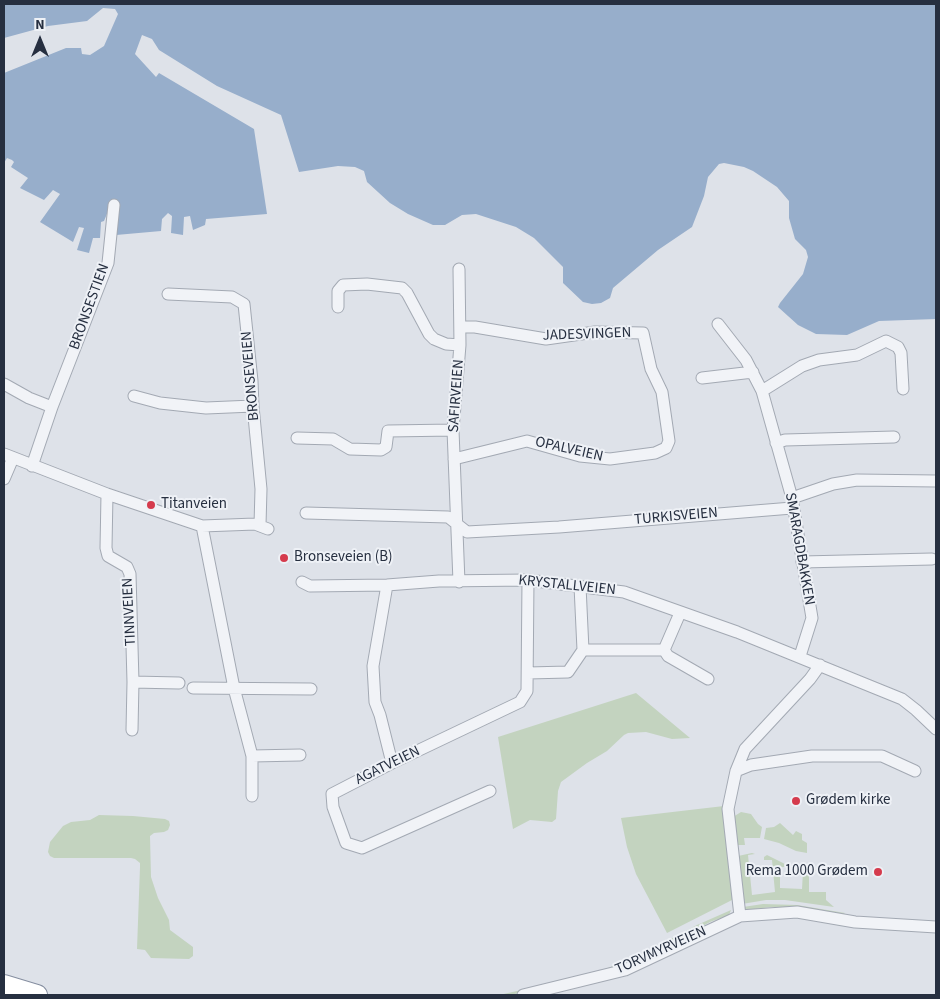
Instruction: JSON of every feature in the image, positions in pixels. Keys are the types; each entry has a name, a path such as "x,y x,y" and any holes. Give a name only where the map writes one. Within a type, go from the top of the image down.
{"highway":[{"path":"4,985 37,995"}],"street":[{"name":"BRONSESTIEN","path":"32,466 52,407 108,263 114,204"},
{"name":"SAFIRVEIEN","path":"458,269 460,345 453,430 459,582"},
{"path":"338,307 338,291 343,285 367,284 402,288 429,334 434,339 446,344 460,345"},
{"name":"BRONSEVEIEN","path":"8,456 107,494 202,526 264,527 244,304 232,297 168,294"},
{"name":"SMARAGDBAKKEN","path":"718,324 746,360 762,391 792,503 812,618 800,656"},
{"name":"JADESVINGEN","path":"460,327 475,327 546,339 595,332 643,333 650,369 662,392 669,442 666,448 655,453"},
{"path":"762,391 802,366 819,360 857,355 886,341 898,347 901,353 902,389"},
{"path":"702,378 753,372"},
{"path":"4,384 29,398 52,407"},
{"path":"134,396 160,403 206,408 253,406"},
{"path":"297,438 333,439 350,449 381,450 386,446 388,432 453,430"},
{"path":"776,443 786,440 894,437"},
{"name":"OPALVEIEN","path":"454,460 512,443 527,441 580,456 610,460 655,453"},
{"path":"4,479 8,456"},
{"name":"TURKISVEIEN","path":"456,523 467,532 559,527 792,503 833,484 856,480 936,481"},
{"name":"TINNVEIEN","path":"107,494 106,548 108,556 127,567 130,574 133,682 132,730"},
{"path":"306,513 448,517 456,523"},
{"path":"202,526 234,688 252,756 252,796"},
{"path":"802,562 932,559"},
{"name":"KRYSTALLVEIEN","path":"302,582 310,586 528,580 624,592 800,656 902,699 936,729"},
{"name":"AGATVEIEN","path":"490,791 362,848 346,843 333,807 332,794 520,702 527,691 528,580"},
{"path":"387,585 373,666 375,702 392,763"},
{"path":"528,673 568,672 583,650 580,586"},
{"path":"664,650 680,613"},
{"path":"583,650 664,650"},
{"path":"664,650 668,656 708,679"},
{"path":"740,916 728,809 736,771 745,749 810,679 820,665"},
{"path":"133,682 179,683"},
{"path":"193,688 312,689"},
{"path":"252,756 300,755"},
{"path":"736,771 751,765 812,756 882,756 915,771"},
{"name":"TORVMYRVEIEN","path":"523,995 625,970 740,916 797,912 855,922 936,927"}],"green space":[{"path":"636,693 690,738 672,739 646,732 624,735 607,751 561,782 558,791 556,819 552,822 530,820 513,829 498,737"},
{"path":"724,806 734,899 667,933 636,874 627,847 621,818"},
{"path":"741,812 751,814 762,827 760,838 744,838 745,845 737,845 733,817"},
{"path":"99,815 133,816 169,821 168,830 154,833 150,836 151,877 158,898 169,920 170,930 193,947 193,956 189,959 151,958 145,950 137,949 140,863 135,859 54,858 50,856 48,852 50,842 63,826 71,822 90,820"},
{"path":"780,823 793,835 796,831 802,834 802,840 807,843 807,853 796,851 779,843 764,839 766,828 774,827"},
{"path":"755,854 748,855 752,895 775,892 772,860 764,860 764,857 767,855 787,865 787,867 780,867 780,888 802,889 803,871 796,870 797,868 815,868 816,871 809,871 809,892 826,892 826,900 834,907 785,900 766,900 742,904 738,856"},
{"path":"763,904 797,905 845,913 841,916 790,908 771,907 747,910 743,907"},
{"path":"731,910 729,915 710,922 632,963 580,977 608,968 646,952 697,925"},
{"path":"572,979 511,995 499,995"}],"water":[{"path":"4,4 936,4 936,319 879,321 847,335 816,334 798,325 778,307 803,274 808,257 806,250 795,239 789,218 789,201 777,187 753,171 724,163 719,164 708,177 704,196 692,227 658,250 613,288 610,298 601,303 583,302 563,283 563,267 534,238 516,227 476,214 462,215 445,225 433,225 408,214 390,203 367,182 364,171 355,167 338,166 299,172 281,115 217,86 159,50 152,39 142,35 135,54 156,77 159,73 254,129 267,214 206,219 205,225 193,230 190,216 184,217 183,235 171,233 172,216 168,213 162,219 161,231 116,235 111,204 104,221 101,222 100,238 93,238 89,253 77,250 84,228 79,227 73,242 40,222 60,194 53,190 44,200 20,188 28,178 11,167 14,162 12,160 7,158 4,163 4,73 66,48 81,48 82,54 90,55 104,46 118,14 115,9 103,8 87,21 48,26 4,38"}],"place":[{"name":"Titanveien","path":"151,505"},
{"name":"Bronseveien (B)","path":"284,558"},
{"name":"Grødem kirke","path":"796,801"},
{"name":"Rema 1000 Grødem","path":"878,872"}]}
